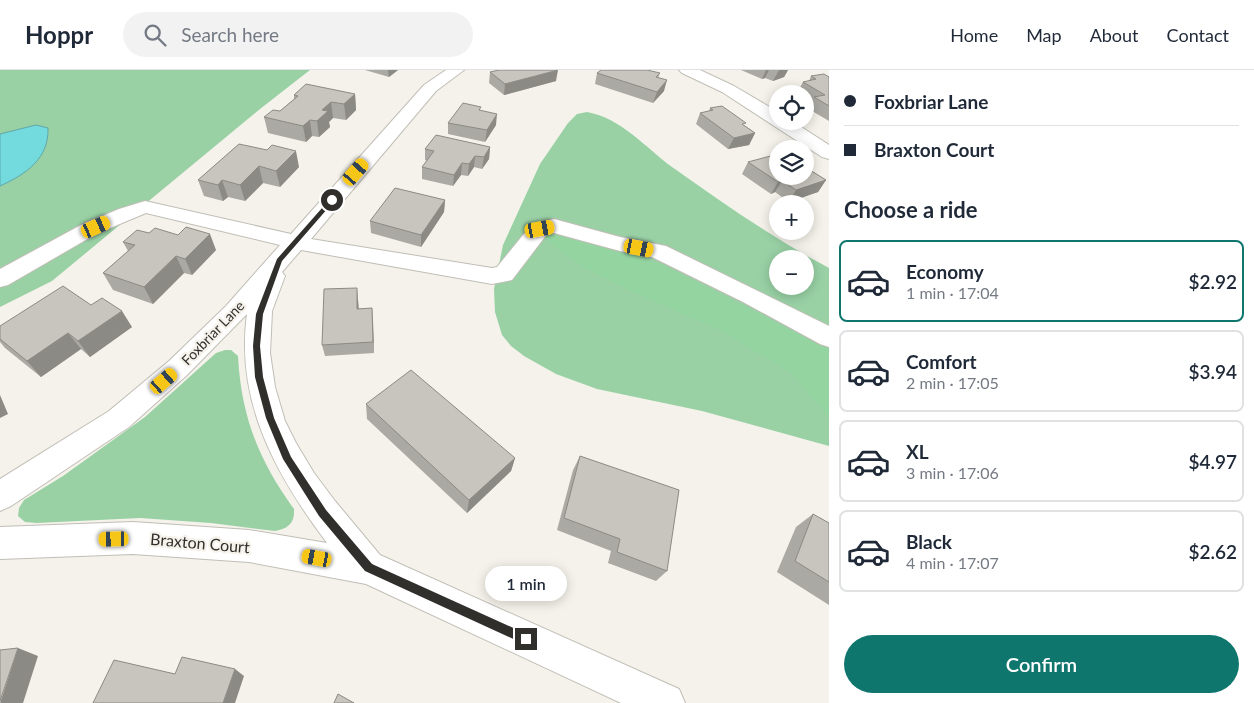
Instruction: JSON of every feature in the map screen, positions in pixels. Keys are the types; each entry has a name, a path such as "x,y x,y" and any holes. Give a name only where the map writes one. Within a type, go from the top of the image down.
{"street":[{"name":"Foxbriar Lane","path":"0,496 119,419 178,368 235,312 430,88 456,70"},
{"path":"687,70 728,89 769,114"},
{"path":"794,130 829,153"},
{"path":"0,279 96,227 145,207 287,251 492,276 504,274 540,229 554,226 620,244 658,251 751,296 829,337"},
{"name":"Braxton Court","path":"287,251 260,314 256,346 259,377 270,418 287,459 322,513 368,568"},
{"name":"Braxton Court","path":"0,543 133,538 249,546 368,568 665,703"}],"green space":[{"path":"0,70 310,70 52,281 0,307"},
{"path":"587,112 611,120 632,134 672,167 769,233 769,240 780,240 797,250 769,250 769,295 814,295 814,260 829,268 829,446 702,411 597,389 556,374 524,356 511,346 502,335 495,312 494,289 503,245 540,164 568,123 577,114"},
{"path":"555,233 588,241 660,264 829,349 829,417 791,373 718,329 633,292 583,267 551,244 545,234"},
{"path":"231,350 238,356 243,398 254,437 271,473 294,509 292,522 287,527 275,531 211,523 140,518 37,523 25,522 18,516 19,508 24,500 63,476 145,417 216,353"}],"water":[{"path":"36,125 48,128 45,148 40,157 27,171 0,186 0,134"}],"building":[{"path":"499,70 558,70 505,84 490,72"},
{"path":"601,70 647,70 660,73 656,77 667,80 657,92 597,73"},
{"path":"824,74 829,77 829,106 814,97 825,95 814,88 814,85 808,85 803,82 816,79 811,76"},
{"path":"306,84 355,94 344,104 331,102 322,110 328,111 317,121 310,120 303,126 264,117 273,110 280,111 298,96 294,95"},
{"path":"463,103 481,107 479,110 497,114 487,130 448,123"},
{"path":"722,106 746,123 742,124 755,133 734,138 700,113 713,110 710,108"},
{"path":"436,135 490,147 484,157 475,156 469,164 462,163 454,175 422,167 434,151 425,149"},
{"path":"239,144 267,150 272,145 296,151 276,171 259,166 240,185 222,180 218,185 198,180"},
{"path":"769,156 769,176 748,162"},
{"path":"814,173 826,180 814,184"},
{"path":"788,185 811,185 796,190"},
{"path":"395,188 445,200 421,235 370,221"},
{"path":"186,227 210,234 185,259 176,256 144,287 103,273 135,245 123,242 137,230 149,233 155,228 178,235"},
{"path":"63,286 91,305 102,298 122,311 78,341 68,333 27,361 0,339 0,326"},
{"path":"357,288 357,309 372,308 373,342 322,345 324,289"},
{"path":"411,370 515,458 469,500 366,404"},
{"path":"580,456 679,490 667,571 617,552 620,539 564,518"},
{"path":"813,514 829,523 829,582 795,561"},
{"path":"18,648 0,701 0,650"},
{"path":"182,657 235,669 223,703 93,703 114,660 175,674"},
{"path":"338,694 354,703 334,703"}],"route":[{"path":"332,200 279,260 260,314 256,346 259,377 270,418 287,459 322,513 368,568 526,639"}]}
